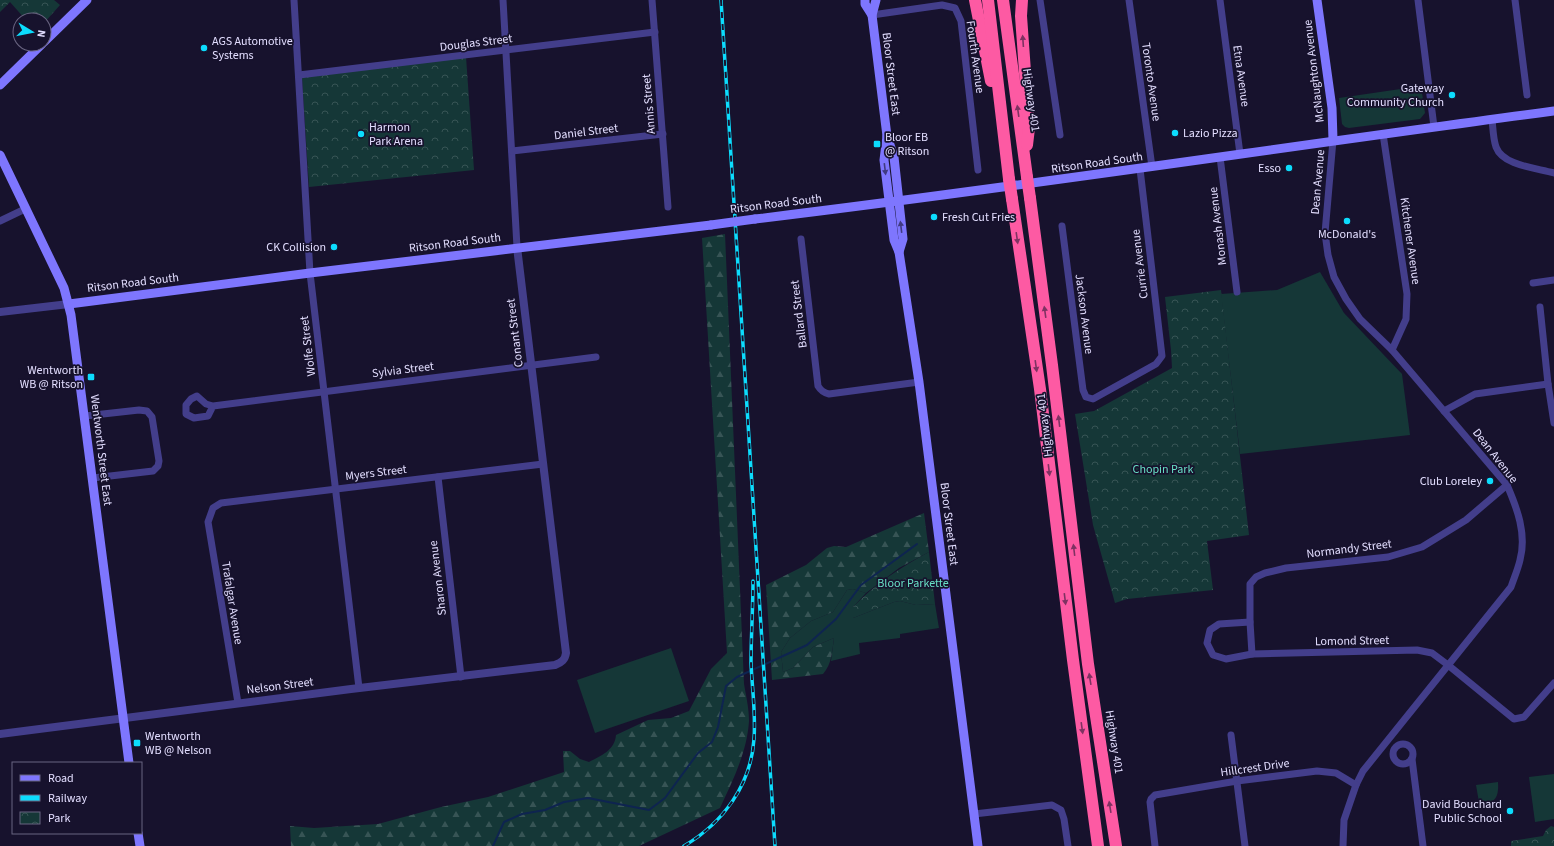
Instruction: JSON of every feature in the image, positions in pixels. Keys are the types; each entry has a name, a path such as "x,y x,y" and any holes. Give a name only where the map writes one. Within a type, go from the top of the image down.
{"highway":[{"path":"975,0 1005,154"},
{"name":"Highway 401","path":"988,0 994,40 1005,154 1040,389 1073,660 1098,846"},
{"name":"Highway 401","path":"1003,0 1052,365 1088,664 1116,846"},
{"path":"1022,0 1021,16 1029,128 1025,164"}],"main road":[{"path":"52,34 88,0"},
{"name":"Bloor Street East","path":"865,0 865,4 872,15"},
{"name":"Bloor Street East","path":"876,0 872,15 887,136 894,157 903,239 899,252"},
{"name":"McNaughton Avenue","path":"1318,0 1332,108 1333,140"},
{"path":"0,85 34,52"},
{"name":"Ritson Road South","path":"69,304 517,247 889,203 986,189 1043,183 1333,140 1554,110"},
{"name":"Bloor Street East","path":"887,136 884,160 889,203 894,240 899,252 919,382 978,846"},
{"name":"Wentworth Street East","path":"0,155 24,209 64,288 69,304 85,416 129,762"},
{"path":"138,834 140,846"}],"street":[{"name":"Wolfe Street","path":"294,0 310,273 359,688"},
{"name":"Conant Street","path":"502,0 517,247 566,653 566,658 563,661"},
{"name":"Annis Street","path":"652,0 668,207"},
{"path":"1040,0 1060,135"},
{"name":"Toronto Avenue","path":"1129,0 1152,167"},
{"name":"Etna Avenue","path":"1220,0 1240,154"},
{"path":"1418,0 1434,127"},
{"path":"1515,0 1527,94"},
{"name":"Fourth Avenue","path":"872,15 942,5 955,8 961,21 978,170"},
{"name":"Douglas Street","path":"299,75 654,32"},
{"path":"1492,119 1496,148 1506,159 1515,163 1554,172"},
{"name":"Daniel Street","path":"512,151 663,134"},
{"name":"Kitchener Avenue","path":"1383,134 1407,294 1406,319 1392,350"},
{"name":"Dean Avenue","path":"1333,140 1325,225 1328,255 1334,276 1346,299 1360,319 1392,350 1507,485 1516,507 1522,532 1521,559 1511,587 1363,771 1356,785 1344,820 1343,846"},
{"name":"Monash Avenue","path":"1220,157 1237,292"},
{"name":"Currie Avenue","path":"1093,399 1156,364 1162,356 1140,169"},
{"path":"0,220 24,209"},
{"name":"Jackson Avenue","path":"1062,226 1083,390 1086,397 1093,399"},
{"name":"Ballard Street","path":"801,239 818,386 822,392 830,394 919,382"},
{"path":"1533,283 1554,280"},
{"name":"Ritson Road South","path":"0,312 69,304"},
{"path":"1540,307 1548,384 1554,423"},
{"name":"Sylvia Street","path":"213,406 596,357"},
{"path":"1444,411 1475,394 1548,384"},
{"path":"85,416 139,410 147,411 152,417 159,461 158,466 153,471 93,478"},
{"name":"Myers Street","path":"213,508 221,504 543,464"},
{"name":"Sharon Avenue","path":"438,477 461,676"},
{"name":"Normandy Street","path":"1250,622 1250,584 1256,577 1265,573 1286,568 1388,558 1422,547 1466,520 1507,485"},
{"name":"Trafalgar Avenue","path":"213,508 208,522 238,703"},
{"path":"1250,622 1252,654 1226,659 1213,655 1207,643 1210,630 1219,624 1250,622"},
{"name":"Lomond Street","path":"1252,654 1416,650 1432,653 1514,719 1524,717 1554,682"},
{"name":"Nelson Street","path":"0,734 123,717 555,665 563,661"},
{"path":"1231,734 1245,846"},
{"path":"1412,759 1423,846"},
{"name":"Hillcrest Drive","path":"1155,846 1150,802 1155,796 1237,781 1317,771 1336,773 1356,785"},
{"path":"974,814 1052,805 1061,810 1068,846"}],"green space":[{"path":"0,0 54,0 60,5 52,14 52,12 19,12 10,2 0,12"},
{"path":"466,57 474,170 309,187 302,77"},
{"path":"1421,86 1425,113 1420,119 1349,128 1342,124 1339,98"},
{"path":"725,234 744,684 749,721 748,732 742,755 720,808 639,846 291,846 290,826 314,828 378,824 441,807 488,797 564,772 563,751 570,751 580,759 589,762 603,755 610,749 616,735 648,720 671,718 689,711 711,669 727,653 702,238"},
{"path":"1320,272 1344,313 1402,374 1410,435 1240,454 1221,294 1277,290"},
{"name":"Chopin Park","path":"1221,290 1249,535 1207,541 1213,590 1127,599 1115,603 1093,525 1075,414 1094,411 1172,368 1165,297"},
{"path":"924,513 929,552 899,568 866,593 853,589 847,590 833,612 811,621 790,638 781,652 783,672 793,668 813,647 834,638 830,662 823,674 772,680 766,585 806,565 827,548 834,546 846,547"},
{"name":"Bloor Parkette","path":"929,552 935,604 916,605 900,601 894,602 853,618 853,607 879,583"},
{"path":"853,589 866,593 853,607 853,618 894,602 900,601 916,605 935,604 939,628 900,634 900,638 859,643 860,654 831,661 834,638 813,647 793,668 783,672 781,652 790,638 811,621 833,612 847,590"},
{"path":"671,648 689,701 595,733 577,680"},
{"path":"1554,774 1554,819 1535,822 1529,777"},
{"path":"1498,782 1498,792 1495,799 1489,804 1480,808 1476,785"},
{"path":"1551,826 1554,827 1554,846 1511,846 1511,841 1543,836 1546,830"}],"waterway":[{"path":"493,846 504,822 522,814 545,810 564,802 588,798 649,810 665,798 698,753 712,742 718,727 726,686 737,677 807,645 836,619 861,585 917,544"}],"railway":[{"path":"721,0 775,846"},
{"path":"684,846 711,826 732,801 741,787 752,756 754,739 751,663 753,581"}],"place":[{"name":"AGS Automotive Systems","path":"204,48"},
{"name":"Gateway Community Church","path":"1452,95"},
{"name":"Lazio Pizza","path":"1175,133"},
{"name":"Harmon Park Arena","path":"361,134"},
{"name":"Bloor EB @ Ritson","path":"877,144"},
{"name":"Esso","path":"1289,168"},
{"name":"Fresh Cut Fries","path":"934,217"},
{"name":"McDonald's","path":"1347,221"},
{"name":"CK Collision","path":"334,247"},
{"name":"Wentworth WB @ Ritson","path":"91,377"},
{"name":"Club Loreley","path":"1490,481"},
{"name":"Wentworth WB @ Nelson","path":"137,743"},
{"name":"David Bouchard Public School","path":"1510,811"}]}
